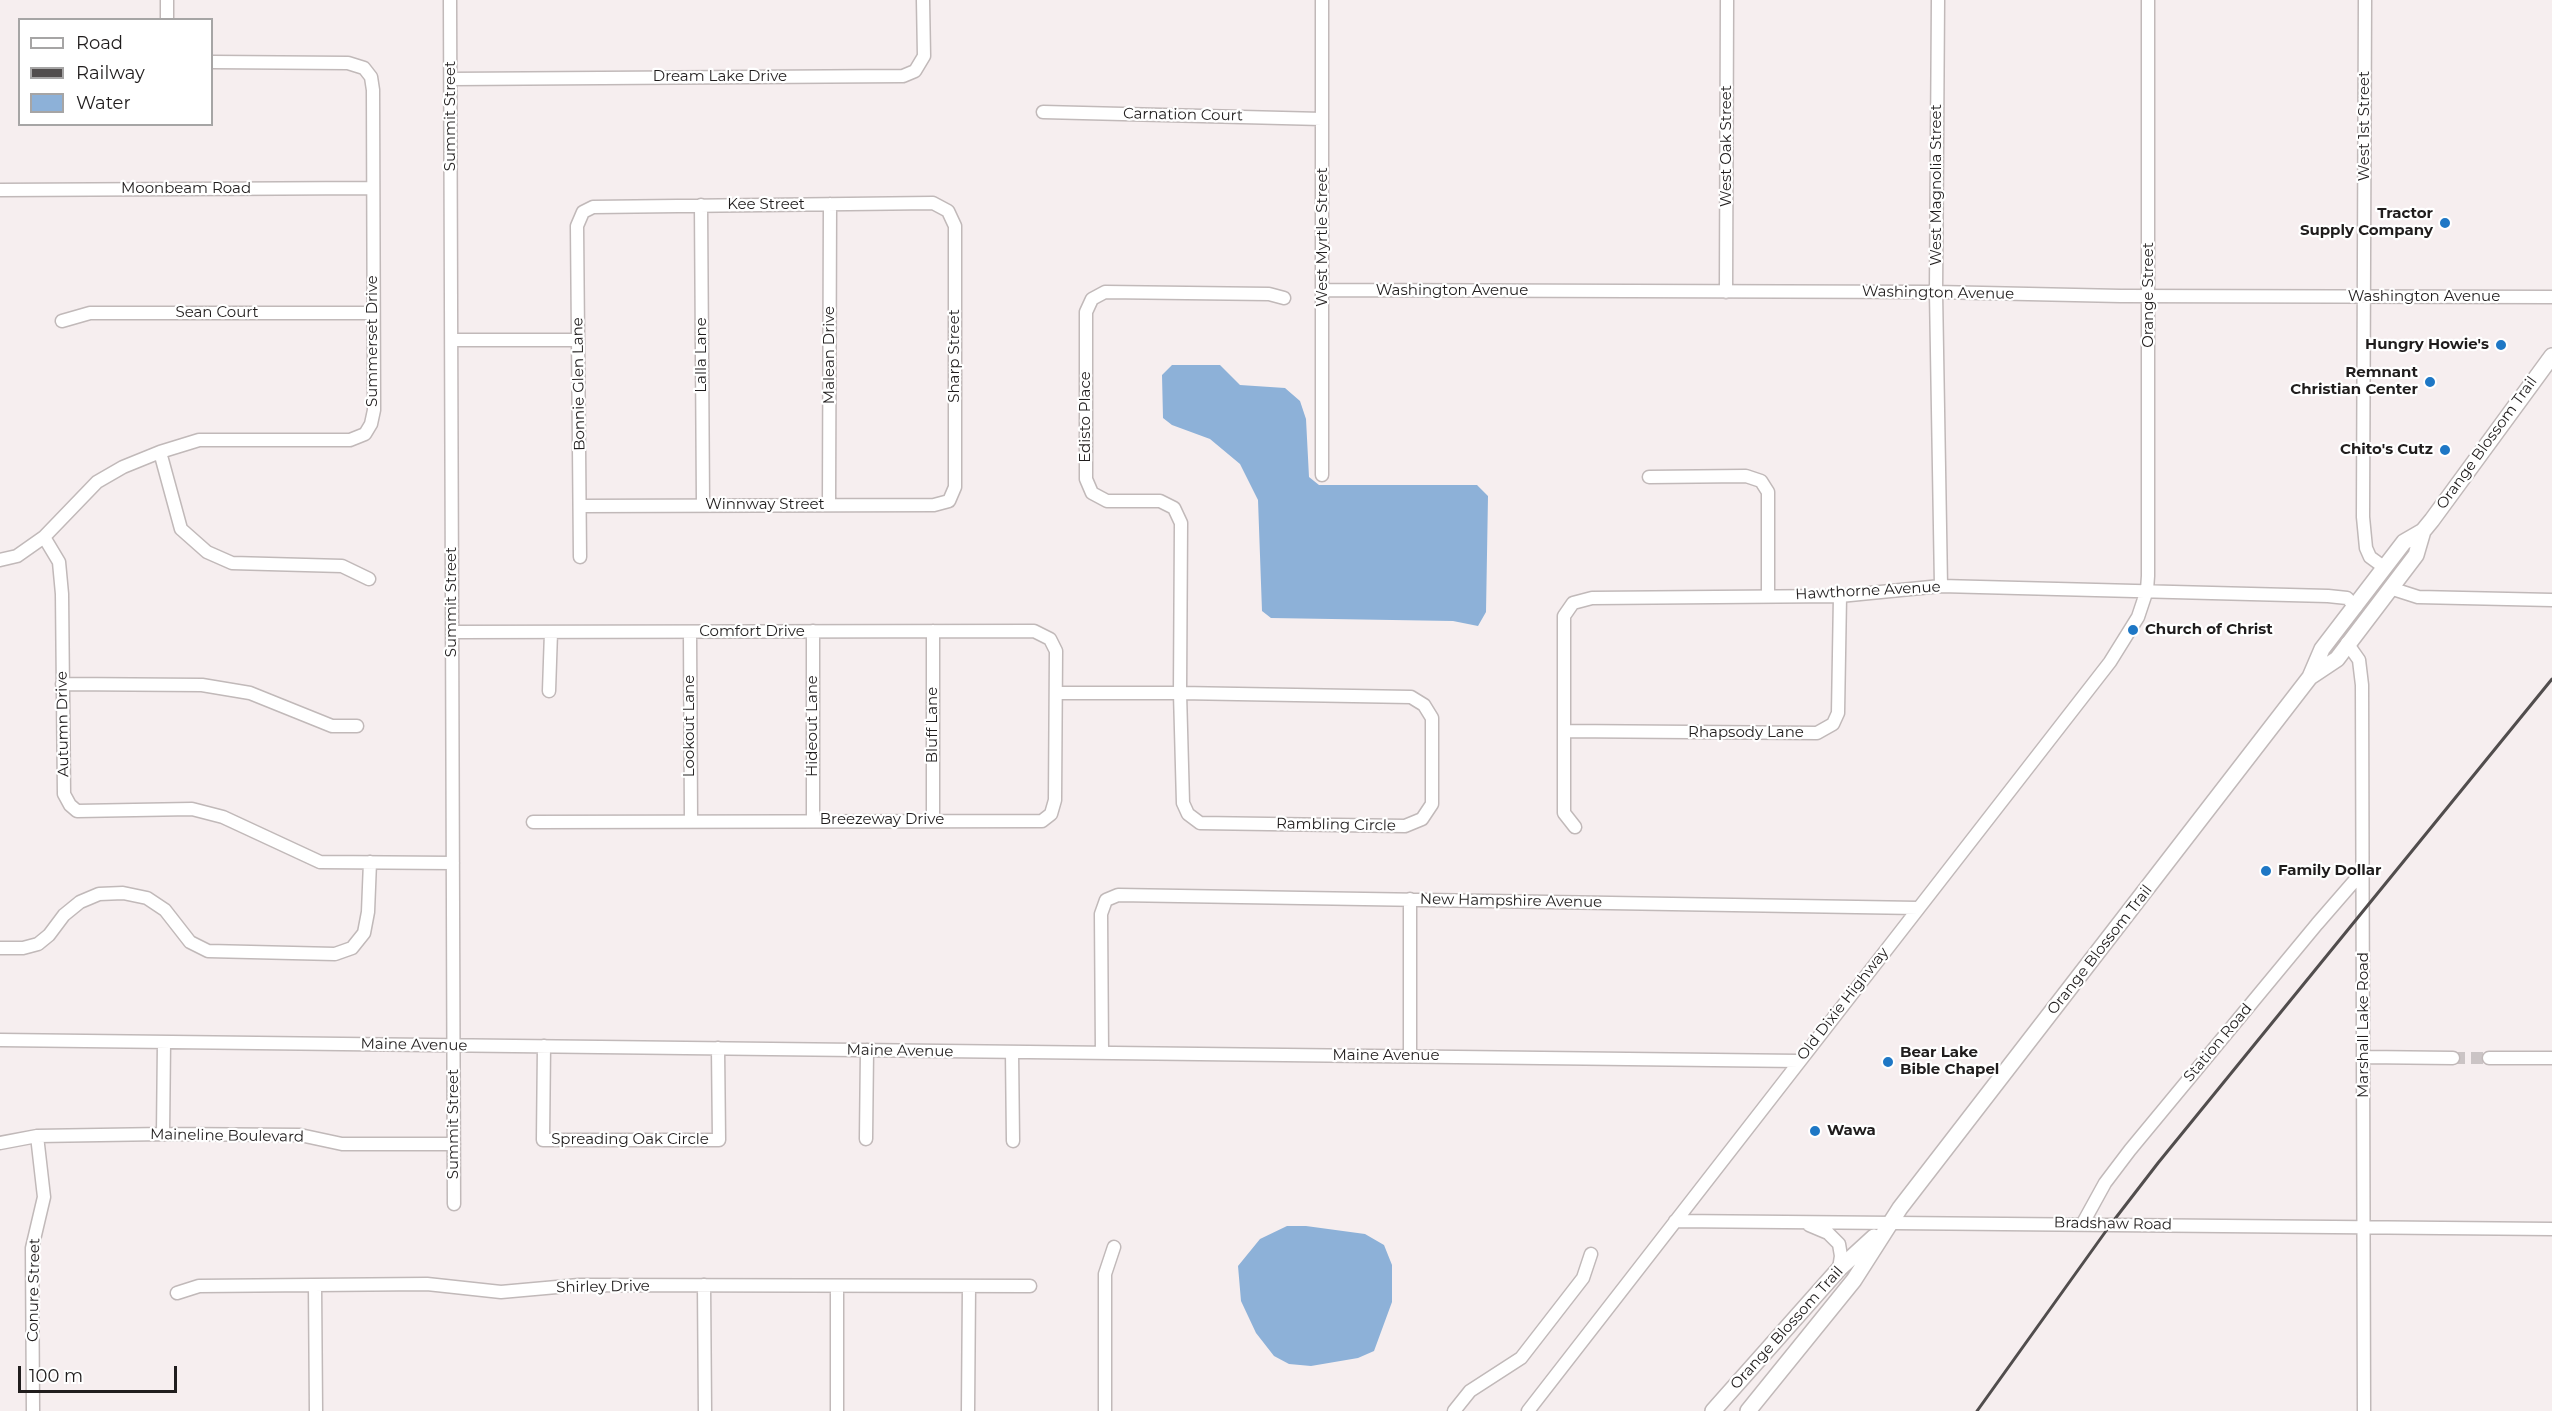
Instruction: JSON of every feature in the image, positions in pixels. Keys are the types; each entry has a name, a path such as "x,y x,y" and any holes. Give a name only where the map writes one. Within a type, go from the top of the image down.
{"main road":[{"name":"Orange Blossom Trail","path":"2310,677 2337,659 2416,555 2423,531 2552,356"},
{"name":"Orange Blossom Trail","path":"1748,1411 1854,1280 1889,1222 2310,677 2322,650 2404,542 2423,531"},
{"name":"Orange Blossom Trail","path":"1713,1411 1839,1269 1889,1222"}],"street":[{"path":"167,0 167,18"},
{"name":"Summit Street","path":"450,0 454,1204"},
{"name":"Dream Lake Drive","path":"451,79 903,76 915,71 924,56 923,0"},
{"name":"West Myrtle Street","path":"1322,0 1324,290 1322,475"},
{"name":"West Oak Street","path":"1726,292 1727,0"},
{"name":"West Magnolia Street","path":"1938,0 1936,292 1941,586"},
{"name":"Orange Street","path":"2147,590 2148,0"},
{"name":"West 1st Street","path":"2365,0 2364,540 2370,556 2385,568"},
{"name":"Summerset Drive","path":"0,561 17,556 44,537 97,482 123,467 160,452 199,440 345,441 360,437 369,429 374,410 373,90 371,77 364,68 353,63 213,62"},
{"name":"Carnation Court","path":"1043,112 1322,119"},
{"name":"Moonbeam Road","path":"0,190 372,188"},
{"name":"Kee Street","path":"583,212 593,207 933,203 948,211"},
{"name":"Malean Drive","path":"830,505 831,204"},
{"name":"Lalla Lane","path":"701,205 703,504"},
{"name":"Sharp Street","path":"948,211 955,226 955,487 949,501"},
{"name":"Bonnie Glen Lane","path":"580,557 577,226 583,212"},
{"name":"Washington Avenue","path":"1324,290 2552,297"},
{"name":"Edisto Place","path":"1180,693 1181,523 1173,508 1160,501 1107,501 1092,493 1086,479 1086,312 1092,299 1105,292 1269,294 1284,298"},
{"name":"Sean Court","path":"62,321 90,313 372,313"},
{"path":"452,339 578,340"},
{"path":"160,452 181,529 207,552 232,563 342,566 369,579"},
{"path":"1649,477 1746,476 1761,481 1768,492 1768,596"},
{"name":"Winnway Street","path":"581,506 934,505 949,501"},
{"name":"Autumn Drive","path":"44,537 59,562 62,594 64,794 70,805 77,811 192,809 223,817 320,862 453,863"},
{"name":"Hawthorne Avenue","path":"1575,827 1564,813 1564,616 1573,603 1592,598 1840,596 1941,586 2328,596 2347,598 2356,607"},
{"path":"2390,588 2418,597 2552,600"},
{"name":"Old Dixie Highway","path":"1528,1411 2119,650 2138,616 2147,590"},
{"name":"Rhapsody Lane","path":"1564,731 1817,733 1833,724 1838,713 1840,596"},
{"name":"Bluff Lane","path":"933,630 933,820"},
{"name":"Hideout Lane","path":"813,631 813,820"},
{"name":"Comfort Drive","path":"452,632 1034,631 1050,639"},
{"path":"549,691 551,632"},
{"name":"Lookout Lane","path":"690,632 691,821"},
{"name":"Breezeway Drive","path":"533,822 1042,821 1051,814 1055,800 1056,651 1050,639"},
{"name":"Marshall Lake Road","path":"2348,643 2359,660 2362,674 2364,1411"},
{"path":"62,684 202,685 250,693 332,726 357,726"},
{"name":"Rambling Circle","path":"1056,693 1180,693 1412,697 1424,705 1432,718 1432,804 1422,819 1405,826 1200,823 1188,814 1183,803 1180,693"},
{"path":"0,948 23,948 38,944 64,915 80,902 99,894 123,893 147,898 165,909 190,942 208,951 335,954 352,948 364,933 368,912 370,862"},
{"name":"Station Road","path":"2084,1223 2105,1183 2130,1150 2363,871"},
{"name":"New Hampshire Avenue","path":"1102,1053 1101,914 1106,900 1118,895 1918,908"},
{"path":"1410,899 1410,1056"},
{"name":"Maine Avenue","path":"0,1040 1799,1061"},
{"path":"163,1134 164,1042"},
{"name":"Spreading Oak Circle","path":"544,1046 543,1140 719,1140 718,1048"},
{"path":"866,1139 867,1050"},
{"path":"1011,1052 1013,1140"},
{"path":"2364,1057 2452,1058"},
{"path":"2488,1058 2552,1058"},
{"name":"Maineline Boulevard","path":"0,1143 37,1136 163,1134 300,1135 342,1144 454,1144"},
{"name":"Conure Street","path":"33,1411 32,1248 45,1197 37,1136"},
{"name":"Bradshaw Road","path":"1675,1221 2552,1229"},
{"path":"1805,1223 1834,1238 1839,1244 1841,1256 1839,1269"},
{"path":"1105,1411 1105,1274 1114,1247"},
{"path":"1454,1411 1470,1391 1521,1358 1583,1278 1591,1254"},
{"name":"Shirley Drive","path":"177,1293 199,1287 427,1284 501,1292 579,1285 1030,1287"},
{"path":"315,1285 316,1411"},
{"path":"704,1285 705,1411"},
{"path":"837,1286 837,1411"},
{"path":"968,1411 969,1286"}],"water":[{"path":"1172,365 1220,365 1240,385 1285,388 1300,401 1306,419 1309,477 1319,485 1477,485 1488,496 1486,612 1478,626 1453,621 1271,618 1262,611 1258,500 1240,464 1210,439 1172,425 1163,418 1162,375"},
{"path":"1287,1226 1306,1226 1365,1234 1384,1245 1392,1265 1392,1302 1374,1351 1358,1358 1311,1366 1289,1364 1274,1356 1256,1333 1241,1301 1238,1266 1260,1239"}],"tunnel":[{"path":"2453,1058 2489,1058"}],"railway":[{"path":"1977,1411 2111,1224 2158,1163 2552,679"}],"place":[{"name":"Tractor Supply Company","path":"2445,223"},
{"name":"Hungry Howie's","path":"2501,345"},
{"name":"Remnant Christian Center","path":"2430,382"},
{"name":"Chito's Cutz","path":"2445,450"},
{"name":"Church of Christ","path":"2133,630"},
{"name":"Family Dollar","path":"2266,871"},
{"name":"Bear Lake Bible Chapel","path":"1888,1062"},
{"name":"Wawa","path":"1815,1131"}]}
